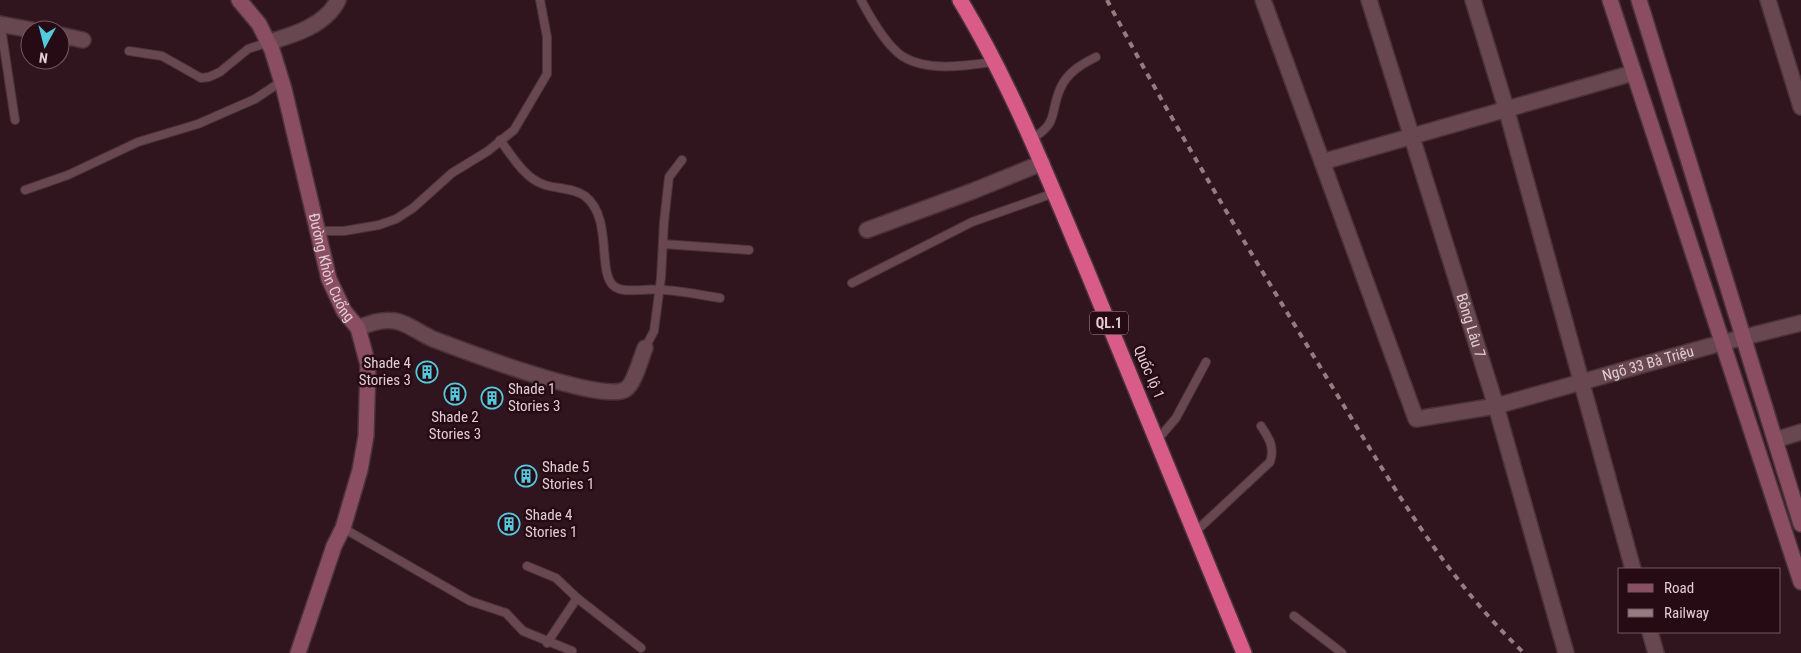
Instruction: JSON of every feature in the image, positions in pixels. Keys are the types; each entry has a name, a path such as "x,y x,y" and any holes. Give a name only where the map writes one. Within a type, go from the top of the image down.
{"highway":[{"name":"Quốc lộ 1","path":"960,0 1014,101 1042,163 1158,439 1244,653"}],"main road":[{"name":"Đường Khòn Cuổng","path":"239,0 246,6 269,42 282,81 335,294 344,311 358,328 368,365 366,436 357,479 343,528 334,546 298,653"},
{"path":"1610,0 1801,582"},
{"path":"1639,0 1801,524"}],"street":[{"path":"269,42 292,36 316,23 333,11 338,0"},
{"path":"1263,0 1322,162 1633,73"},
{"name":"Bông Lâu 7","path":"1369,0 1413,135 1496,406 1566,653"},
{"path":"1473,0 1506,108 1633,568"},
{"path":"1768,0 1801,107"},
{"path":"1,30 20,30"},
{"path":"70,37 83,40"},
{"name":"Ngõ 33 Bà Triệu","path":"1322,162 1416,420 1496,406 1721,343 1801,324"},
{"path":"867,230 1042,163"},
{"path":"358,328 378,321 396,321 434,339 556,382 614,394 626,390 632,383 645,348"},
{"path":"1775,440 1801,432"},
{"path":"1650,633 1656,653"}],"lane":[{"path":"319,230 344,231 379,225 396,219 413,208 452,173 488,151 514,130 547,74 547,37 540,0"},
{"path":"861,0 883,34 901,55 919,63 943,66 965,66 993,62"},
{"path":"1,30 15,120"},
{"path":"129,51 162,56 201,78 209,78 220,72 248,49 269,42"},
{"path":"1031,139 1050,125 1061,86 1069,75 1079,65 1096,57"},
{"path":"25,190 68,175 138,142 206,120 255,100 282,81"},
{"path":"500,140 526,173 537,181 577,192 586,197 601,222 607,277 614,287 625,291 660,289 720,298"},
{"path":"645,348 654,331 660,289 669,177 682,160"},
{"path":"852,284 972,222 1054,193"},
{"path":"663,244 749,250"},
{"path":"1158,439 1176,418 1206,362"},
{"path":"1195,532 1270,462 1273,453 1271,440 1261,426"},
{"path":"343,528 470,601 506,614 523,631 572,651"},
{"path":"527,566 556,578 577,598 641,648"},
{"path":"548,642 577,598"},
{"path":"1294,616 1342,653"}],"railway":[{"path":"1107,0 1217,195 1397,493 1468,593 1524,653"}],"place":[{"name":"Shade 4 Stories 3","path":"427,372"},
{"name":"Shade 2 Stories 3","path":"455,394"},
{"name":"Shade 1 Stories 3","path":"492,398"},
{"name":"Shade 5 Stories 1","path":"526,476"},
{"name":"Shade 4 Stories 1","path":"509,524"}]}
